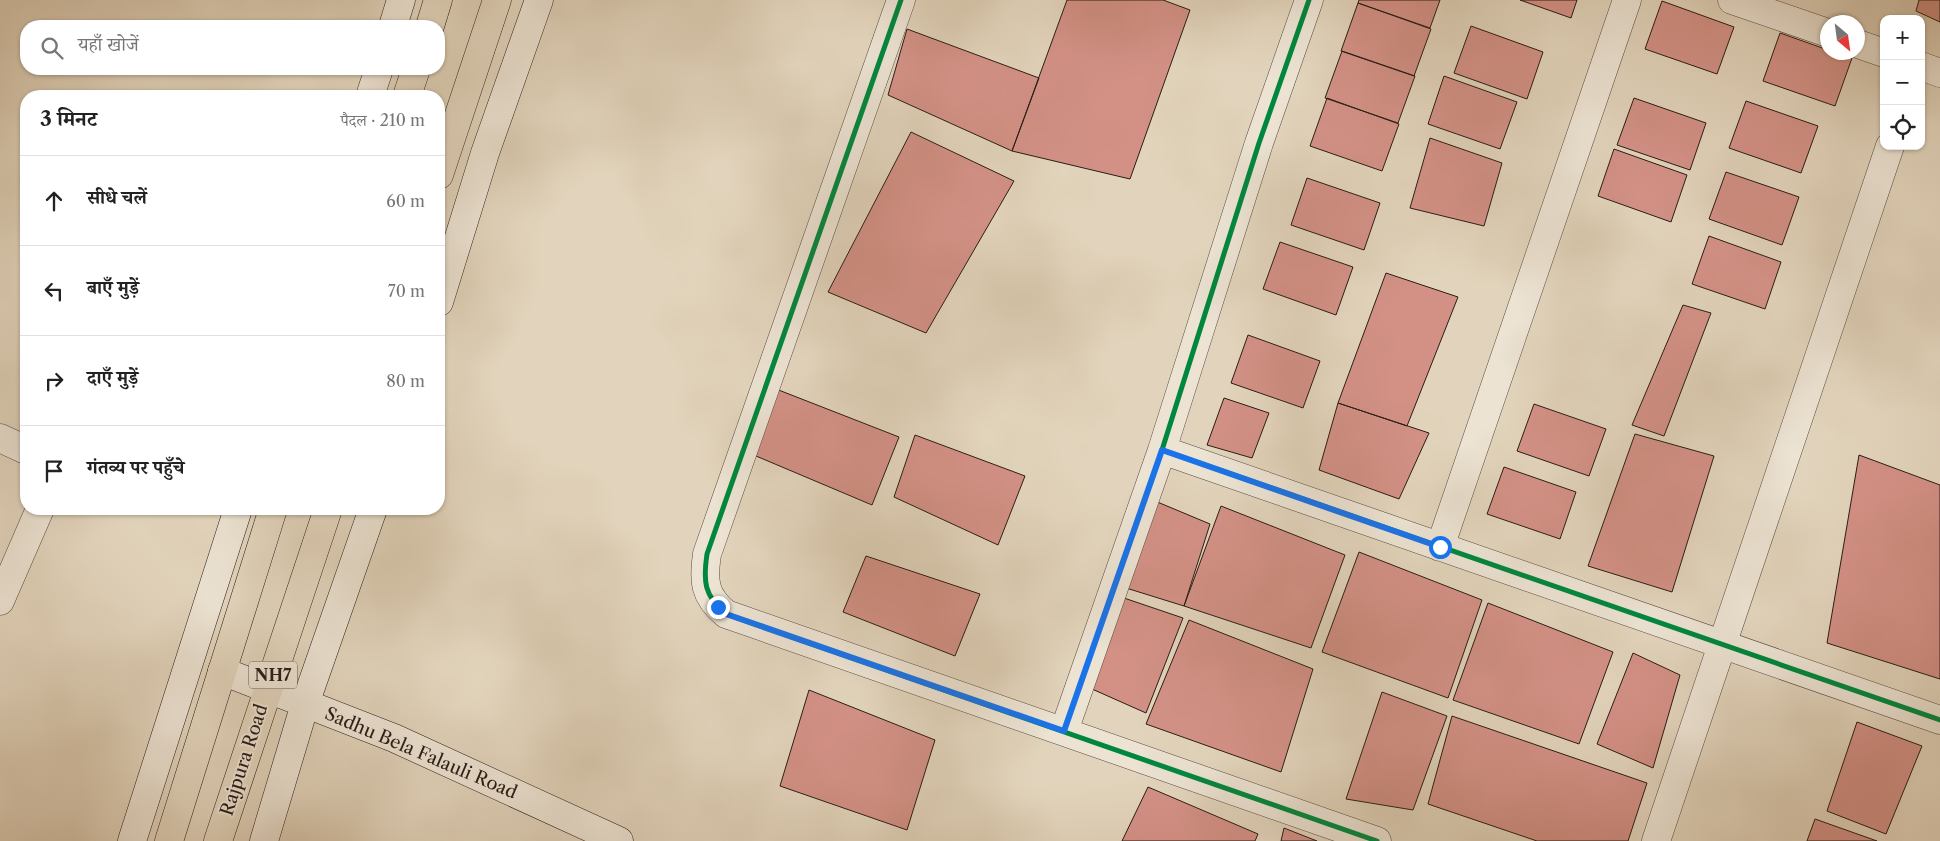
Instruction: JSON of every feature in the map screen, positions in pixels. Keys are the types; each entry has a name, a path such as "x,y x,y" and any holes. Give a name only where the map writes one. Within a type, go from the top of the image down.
{"highway":[{"path":"432,20 438,0"},
{"path":"445,156 497,0"},
{"path":"409,90 414,75"},
{"name":"NH7","path":"169,841 271,515"},
{"name":"Rajpura Road","path":"218,841 326,515"}],"street":[{"path":"395,20 401,0"},
{"path":"445,283 486,153 539,0"},
{"path":"900,0 707,554 705,582 709,594 718,607 726,614 1377,841"},
{"path":"1064,731 1162,450 1259,143 1309,0"},
{"path":"1440,547 1626,0"},
{"path":"1732,0 1820,30"},
{"path":"1865,46 1880,52"},
{"path":"1925,67 1940,72"},
{"path":"372,90 377,75"},
{"path":"1656,841 1889,150"},
{"path":"0,438 20,447"},
{"path":"1162,450 1940,720"},
{"path":"0,601 37,515"},
{"path":"132,841 236,515"},
{"path":"264,841 305,704 371,515"},
{"name":"Sadhu Bela Falauli Road","path":"222,670 394,738 619,841"}],"building":[{"path":"1067,0 1163,0 1190,10 1130,179 1012,151"},
{"path":"1359,0 1440,0 1430,28 1358,3"},
{"path":"1520,0 1577,0 1571,18"},
{"path":"1919,0 1940,0 1940,22 1925,15 1916,11"},
{"path":"1662,1 1734,27 1717,74 1645,49"},
{"path":"1358,3 1431,29 1414,76 1341,51"},
{"path":"1471,26 1543,52 1527,99 1454,73"},
{"path":"907,29 1039,78 1012,151 888,95"},
{"path":"1780,33 1820,47 1820,60 1851,60 1835,106 1763,81"},
{"path":"1342,51 1415,76 1398,123 1325,98"},
{"path":"1444,76 1517,102 1500,149 1428,124"},
{"path":"1327,98 1399,124 1382,171 1310,146"},
{"path":"1634,98 1706,123 1690,170 1617,145"},
{"path":"1746,101 1818,126 1801,173 1729,148"},
{"path":"911,132 1014,181 926,333 828,292"},
{"path":"1430,138 1502,163 1484,226 1410,208"},
{"path":"1614,149 1687,175 1671,222 1598,196"},
{"path":"1726,172 1799,197 1782,245 1709,219"},
{"path":"1307,178 1380,203 1364,250 1291,225"},
{"path":"1709,236 1781,262 1765,309 1692,284"},
{"path":"1280,242 1353,267 1336,315 1263,289"},
{"path":"1386,273 1458,297 1407,426 1338,403"},
{"path":"1683,305 1711,313 1664,436 1632,425"},
{"path":"1248,335 1320,361 1303,408 1231,383"},
{"path":"776,389 899,437 872,505 756,456"},
{"path":"1224,398 1269,413 1252,458 1207,445"},
{"path":"1338,403 1429,433 1399,499 1319,470"},
{"path":"1534,404 1606,429 1589,476 1517,451"},
{"path":"1635,434 1714,456 1672,592 1588,566"},
{"path":"915,435 1025,476 998,545 894,497"},
{"path":"1859,455 1940,485 1940,679 1827,643"},
{"path":"1504,467 1576,492 1560,539 1487,514"},
{"path":"1155,501 1210,524 1184,606 1126,588"},
{"path":"1221,506 1345,555 1311,648 1184,606"},
{"path":"1359,552 1482,600 1448,698 1322,652"},
{"path":"866,556 980,594 955,656 843,612"},
{"path":"1121,597 1183,618 1146,713 1092,689"},
{"path":"1488,603 1613,652 1579,744 1453,700"},
{"path":"1189,620 1313,669 1281,772 1146,724"},
{"path":"1633,653 1680,675 1653,768 1597,744"},
{"path":"809,690 935,740 907,830 780,786"},
{"path":"1382,692 1447,716 1413,810 1346,799"},
{"path":"1452,716 1647,783 1628,841 1537,841 1428,804"},
{"path":"1857,722 1922,746 1886,834 1827,811"},
{"path":"1148,787 1258,834 1255,841 1122,841"},
{"path":"1815,819 1877,841 1807,841"},
{"path":"1284,828 1317,841 1281,841"}],"cycle path":[{"path":"901,0 707,554 705,580 709,594 726,614 1377,841"},
{"path":"1309,0 1259,143 1162,450 1940,720"}],"route":[{"path":"718,607 726,614 1064,731 1162,450 1440,547"}]}
